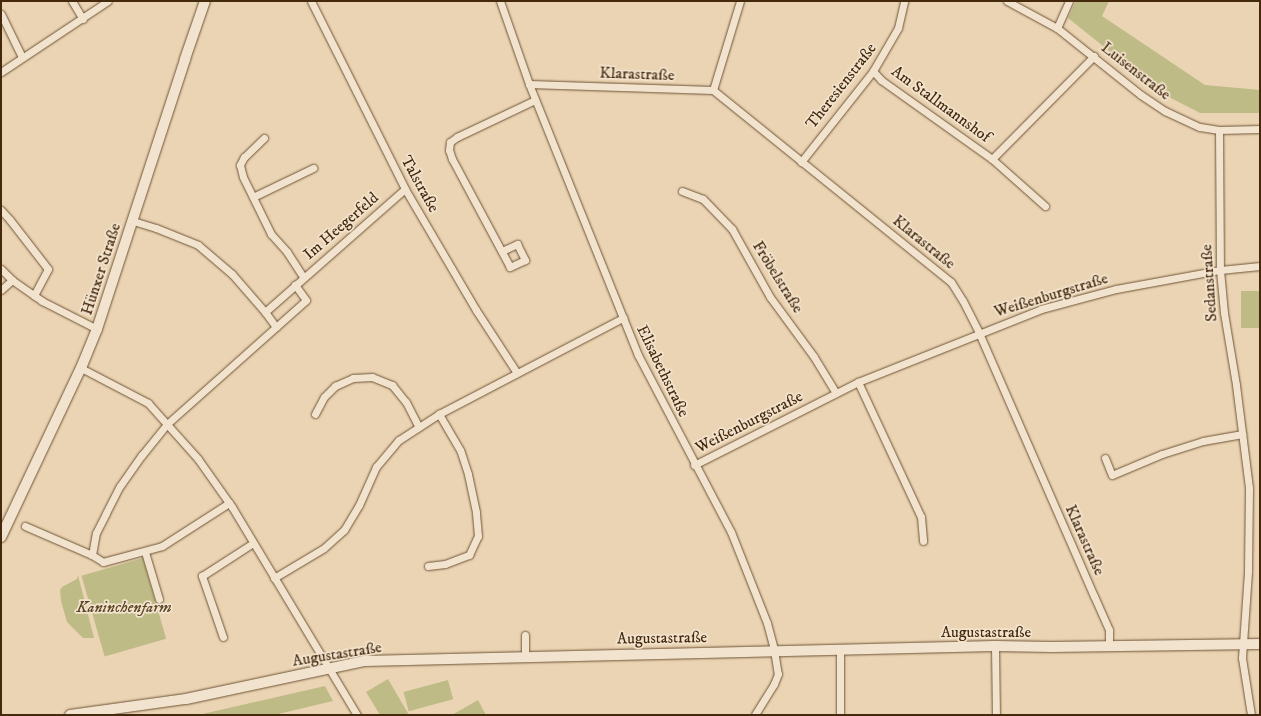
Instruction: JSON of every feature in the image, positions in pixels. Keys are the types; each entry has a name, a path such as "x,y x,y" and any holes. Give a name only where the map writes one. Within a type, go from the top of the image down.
{"main road":[{"name":"Hünxer Straße","path":"1,537 81,368 97,329 184,59 205,1"},
{"name":"Augustastraße","path":"70,715 178,700 365,661 774,650 995,646 1260,644"}],"street":[{"path":"72,1 82,19"},
{"path":"1,72 108,1"},
{"name":"Talstraße","path":"311,1 405,189 476,310 517,373"},
{"name":"Elisabethstraße","path":"500,1 528,84 638,355 694,465 731,532 741,554 767,623 778,674 774,684 755,715"},
{"path":"713,90 740,1"},
{"name":"Theresienstraße","path":"801,162 873,71 898,28 904,1"},
{"name":"Luisenstraße","path":"1007,1 1057,28 1141,95 1165,111 1200,127 1219,130 1260,129"},
{"path":"1057,28 1068,1"},
{"path":"1,14 22,57"},
{"name":"Am Stallmannshof","path":"992,159 1094,56"},
{"name":"Am Stallmannshof","path":"873,71 881,80 992,159 1045,206"},
{"name":"Klarastraße","path":"528,84 713,90 951,282 963,301 979,333 1109,630 1109,646"},
{"path":"502,251 452,159 449,150 450,142 457,137 535,100"},
{"name":"Sedanstraße","path":"1219,130 1220,270 1224,313 1236,385 1249,488 1250,527 1242,658 1251,715"},
{"path":"264,138 244,157 240,165 243,178 271,234 287,252 303,277"},
{"path":"253,197 312,168"},
{"name":"Im Heegerfeld","path":"265,312 303,277 405,189"},
{"name":"Fröbelstraße","path":"682,191 703,199 732,229 770,297 814,357 836,393"},
{"path":"1,210 48,269 34,295"},
{"path":"133,221 156,228 198,245 232,274 276,327"},
{"name":"Weißenburgstraße","path":"694,465 858,382 1041,309 1104,292 1220,270 1260,266"},
{"path":"1,269 12,280 34,295 97,329"},
{"path":"1,290 12,280"},
{"path":"92,555 96,534 120,486 142,454 167,424 306,300 295,285"},
{"path":"274,578 324,548 344,530 359,505 376,467 399,440 439,414 623,318"},
{"path":"81,368 148,403 198,459 229,503 358,715"},
{"path":"315,414 324,397 335,386 353,378 372,377 392,385 406,402 419,427"},
{"path":"858,382 921,517 923,540"},
{"path":"428,566 445,564 469,555 478,536 476,512 466,468 460,450 439,414"},
{"path":"1105,458 1112,475 1162,454 1204,441 1242,434"},
{"path":"25,526 92,555 103,562 145,552 162,546 229,503"},
{"path":"223,637 202,576 253,543"},
{"path":"145,552 159,599"},
{"path":"525,635 525,656"},
{"path":"995,646 996,715"},
{"path":"840,649 840,715"}],"green space":[{"path":"1076,1 1109,1 1102,16 1205,85 1260,90 1260,113 1200,113 1163,94 1068,18"},
{"path":"1241,291 1260,291 1260,328 1241,328"},
{"name":"Kaninchenfarm","path":"143,558 166,639 105,656 81,576"},
{"path":"78,575 94,638 83,638 67,622 61,601 60,590 62,587 77,579"},
{"path":"388,679 409,715 380,715 366,692"},
{"path":"448,680 453,699 409,711 404,692"},
{"path":"325,686 333,701 274,715 198,715"},
{"path":"478,700 486,715 452,715"}]}
